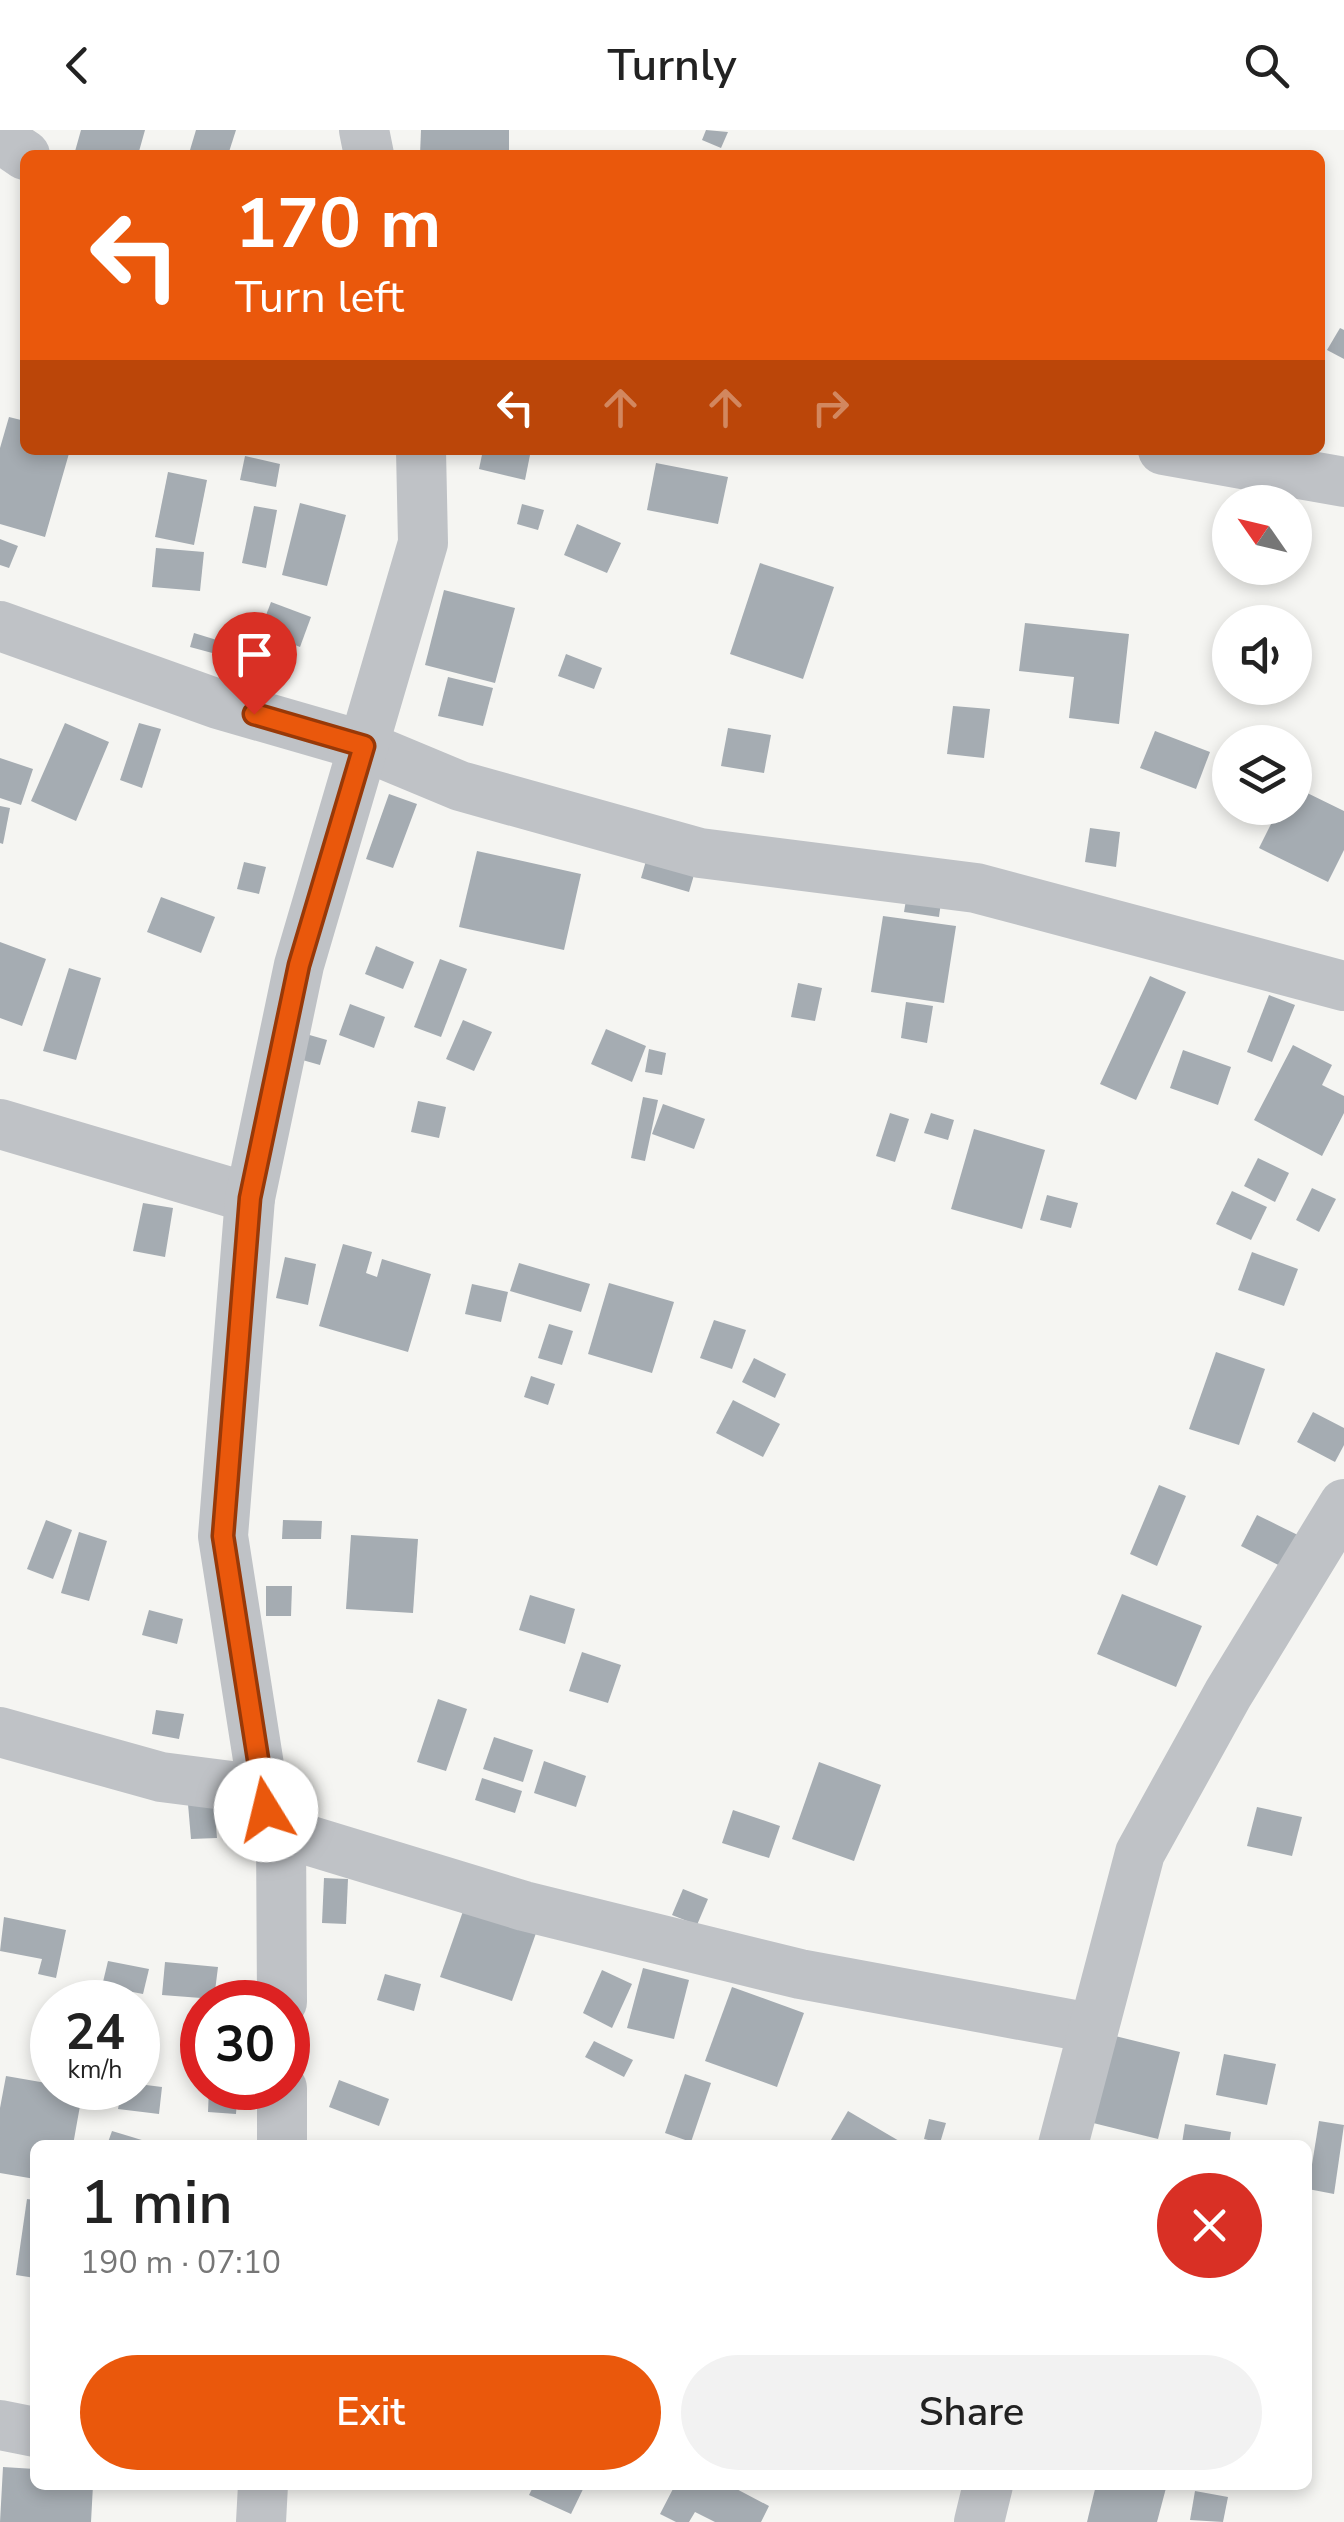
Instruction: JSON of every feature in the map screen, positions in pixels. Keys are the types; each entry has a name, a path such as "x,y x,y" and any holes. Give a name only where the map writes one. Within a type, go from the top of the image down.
{"street":[{"path":"281,1980 272,1811 223,1536 250,1198 299,965 423,544 421,455"},
{"path":"1190,455 1344,482"},
{"path":"0,626 218,704 364,746 460,786 700,853 976,888 1344,986"},
{"path":"0,1124 250,1198"},
{"path":"1063,2140 1140,1853 1228,1694 1344,1504"},
{"path":"0,1732 272,1811 524,1906 800,1974 1091,2028"},
{"path":"282,2110 282,2140"},
{"path":"0,2425 30,2431"},
{"path":"261,2522 263,2490"},
{"path":"979,2522 987,2490"}],"building":[{"path":"81,130 145,130 139,150 75,150"},
{"path":"196,130 236,130 230,150 190,150"},
{"path":"421,130 509,130 509,150 420,150"},
{"path":"706,130 728,132 721,148 702,140"},
{"path":"1340,328 1344,330 1344,359 1327,350"},
{"path":"9,417 20,420 20,455 69,455 45,537 0,524 0,448"},
{"path":"482,455 530,455 525,480 479,469"},
{"path":"245,456 280,464 276,487 240,480"},
{"path":"656,463 728,477 718,524 647,510"},
{"path":"168,472 207,480 194,545 155,537"},
{"path":"300,503 346,515 327,586 282,575"},
{"path":"522,504 544,510 538,530 517,524"},
{"path":"254,506 277,510 266,568 242,563"},
{"path":"577,524 621,543 607,573 564,555"},
{"path":"0,539 18,546 9,568 0,565"},
{"path":"156,548 204,552 200,591 152,587"},
{"path":"760,563 834,587 803,679 730,654"},
{"path":"444,590 515,608 495,683 425,665"},
{"path":"271,602 311,617 300,647 260,631"},
{"path":"1025,623 1129,634 1119,724 1069,718 1074,677 1019,671"},
{"path":"194,633 220,641 216,654 190,647"},
{"path":"566,654 602,668 594,689 558,676"},
{"path":"448,677 493,688 483,726 438,716"},
{"path":"953,706 990,709 984,758 947,754"},
{"path":"65,723 109,742 76,821 31,801"},
{"path":"139,723 161,729 142,788 120,780"},
{"path":"728,728 771,735 764,773 721,766"},
{"path":"1155,731 1210,752 1196,789 1140,768"},
{"path":"0,758 33,769 21,805 0,798"},
{"path":"389,794 417,804 393,868 366,859"},
{"path":"1312,795 1344,811 1344,850 1328,882 1259,848 1270,825 1312,825"},
{"path":"0,806 10,808 3,844 0,843"},
{"path":"1090,828 1120,832 1116,867 1085,862"},
{"path":"477,851 581,874 564,950 459,927"},
{"path":"648,854 696,868 689,892 641,878"},
{"path":"244,862 266,867 259,894 237,889"},
{"path":"908,888 942,894 939,917 904,912"},
{"path":"161,897 215,917 201,953 147,932"},
{"path":"883,916 956,926 944,1003 871,992"},
{"path":"0,942 46,959 22,1026 0,1018"},
{"path":"376,946 414,962 403,989 365,974"},
{"path":"440,959 467,969 441,1037 414,1027"},
{"path":"69,968 101,978 76,1060 43,1051"},
{"path":"1150,976 1186,992 1136,1100 1100,1084"},
{"path":"798,983 822,988 815,1021 791,1017"},
{"path":"1269,995 1295,1005 1272,1062 1247,1052"},
{"path":"906,1002 933,1006 927,1043 901,1038"},
{"path":"350,1004 385,1017 374,1048 339,1035"},
{"path":"463,1020 492,1032 474,1071 446,1059"},
{"path":"606,1029 646,1046 632,1082 591,1064"},
{"path":"306,1034 327,1040 320,1065 299,1059"},
{"path":"1293,1045 1332,1065 1322,1085 1344,1096 1344,1113 1322,1156 1254,1120"},
{"path":"649,1049 666,1053 662,1075 645,1072"},
{"path":"1183,1050 1231,1067 1218,1105 1170,1088"},
{"path":"643,1097 658,1100 645,1161 631,1158"},
{"path":"418,1101 446,1107 439,1138 411,1132"},
{"path":"663,1104 705,1119 694,1149 652,1134"},
{"path":"890,1113 909,1119 895,1162 876,1156"},
{"path":"931,1113 954,1120 948,1140 924,1133"},
{"path":"974,1129 1045,1150 1022,1229 951,1209"},
{"path":"1258,1158 1289,1173 1275,1202 1244,1186"},
{"path":"1312,1188 1336,1199 1319,1232 1296,1220"},
{"path":"1232,1191 1267,1207 1251,1240 1216,1224"},
{"path":"1047,1195 1078,1203 1071,1228 1040,1220"},
{"path":"143,1203 173,1208 165,1257 133,1251"},
{"path":"343,1244 372,1252 366,1273 377,1277 382,1259 431,1274 408,1352 319,1326"},
{"path":"1252,1252 1298,1269 1284,1306 1238,1290"},
{"path":"285,1257 316,1264 308,1305 276,1298"},
{"path":"519,1263 590,1284 581,1312 510,1291"},
{"path":"609,1283 674,1302 652,1373 588,1354"},
{"path":"472,1284 508,1292 501,1322 465,1314"},
{"path":"714,1320 746,1330 732,1369 700,1358"},
{"path":"549,1324 573,1331 562,1365 538,1358"},
{"path":"1216,1352 1265,1369 1239,1445 1189,1429"},
{"path":"754,1358 786,1374 775,1398 742,1382"},
{"path":"531,1376 555,1384 548,1405 524,1397"},
{"path":"733,1400 780,1424 763,1457 716,1433"},
{"path":"1313,1412 1344,1428 1344,1445 1335,1462 1297,1442"},
{"path":"1159,1485 1186,1496 1157,1566 1130,1554"},
{"path":"1257,1515 1308,1540 1292,1572 1241,1546"},
{"path":"46,1520 72,1530 53,1579 27,1569"},
{"path":"283,1520 322,1521 321,1539 282,1539"},
{"path":"79,1532 107,1541 89,1601 61,1593"},
{"path":"351,1535 418,1539 413,1613 346,1609"},
{"path":"266,1586 292,1586 291,1616 266,1616"},
{"path":"1122,1594 1202,1626 1176,1687 1097,1654"},
{"path":"530,1595 575,1609 565,1644 519,1630"},
{"path":"149,1610 183,1619 177,1644 142,1635"},
{"path":"582,1652 621,1665 608,1703 569,1691"},
{"path":"438,1699 467,1709 446,1771 417,1762"},
{"path":"156,1710 184,1714 179,1739 152,1734"},
{"path":"494,1737 533,1750 523,1782 483,1769"},
{"path":"544,1761 586,1776 576,1807 534,1793"},
{"path":"819,1762 881,1785 854,1861 792,1839"},
{"path":"482,1778 522,1791 515,1813 475,1800"},
{"path":"214,1802 217,1838 191,1839 188,1804"},
{"path":"1257,1807 1302,1817 1292,1856 1247,1846"},
{"path":"733,1810 780,1826 769,1858 722,1843"},
{"path":"324,1878 348,1879 346,1924 322,1923"},
{"path":"683,1889 708,1899 697,1925 672,1915"},
{"path":"469,1894 541,1919 512,2001 440,1977"},
{"path":"4,1917 66,1930 56,1978 38,1974 42,1959 0,1951"},
{"path":"108,1961 149,1969 146,1980 103,1980"},
{"path":"165,1962 218,1967 216,1980 180,1980 180,1996 162,1995"},
{"path":"643,1968 689,1980 674,2039 627,2028"},
{"path":"602,1970 632,1984 612,2028 583,2013"},
{"path":"385,1974 421,1984 414,2011 377,2000"},
{"path":"732,1987 804,2013 777,2087 705,2061"},
{"path":"1103,2033 1180,2052 1158,2139 1081,2120"},
{"path":"594,2041 633,2060 624,2077 585,2057"},
{"path":"1224,2054 1276,2064 1267,2105 1216,2095"},
{"path":"685,2074 711,2083 692,2140 665,2133"},
{"path":"6,2076 30,2080 30,2110 79,2110 74,2140 30,2140 30,2178 0,2173 0,2108"},
{"path":"339,2080 389,2099 379,2126 329,2107"},
{"path":"126,2110 159,2110 159,2114"},
{"path":"208,2110 236,2110 236,2114"},
{"path":"848,2111 897,2140 831,2140"},
{"path":"929,2119 946,2123 941,2140 924,2139"},
{"path":"1319,2121 1344,2125 1334,2194 1312,2190"},
{"path":"1185,2124 1231,2132 1230,2140 1182,2140"},
{"path":"112,2131 142,2140 109,2140"},
{"path":"27,2199 30,2199 30,2277 16,2275"},
{"path":"3,2467 30,2469 30,2490 93,2490 91,2522 0,2522"},
{"path":"532,2490 583,2490 571,2514 529,2495"},
{"path":"672,2490 739,2490 769,2506 761,2522 715,2522 695,2512 689,2522 676,2522 660,2514"},
{"path":"1095,2490 1165,2490 1157,2522 1087,2522"},
{"path":"1195,2491 1228,2497 1223,2522 1190,2520"}],"route":[{"path":"254,714 364,746 299,965 250,1198 223,1536 266,1810"}]}
